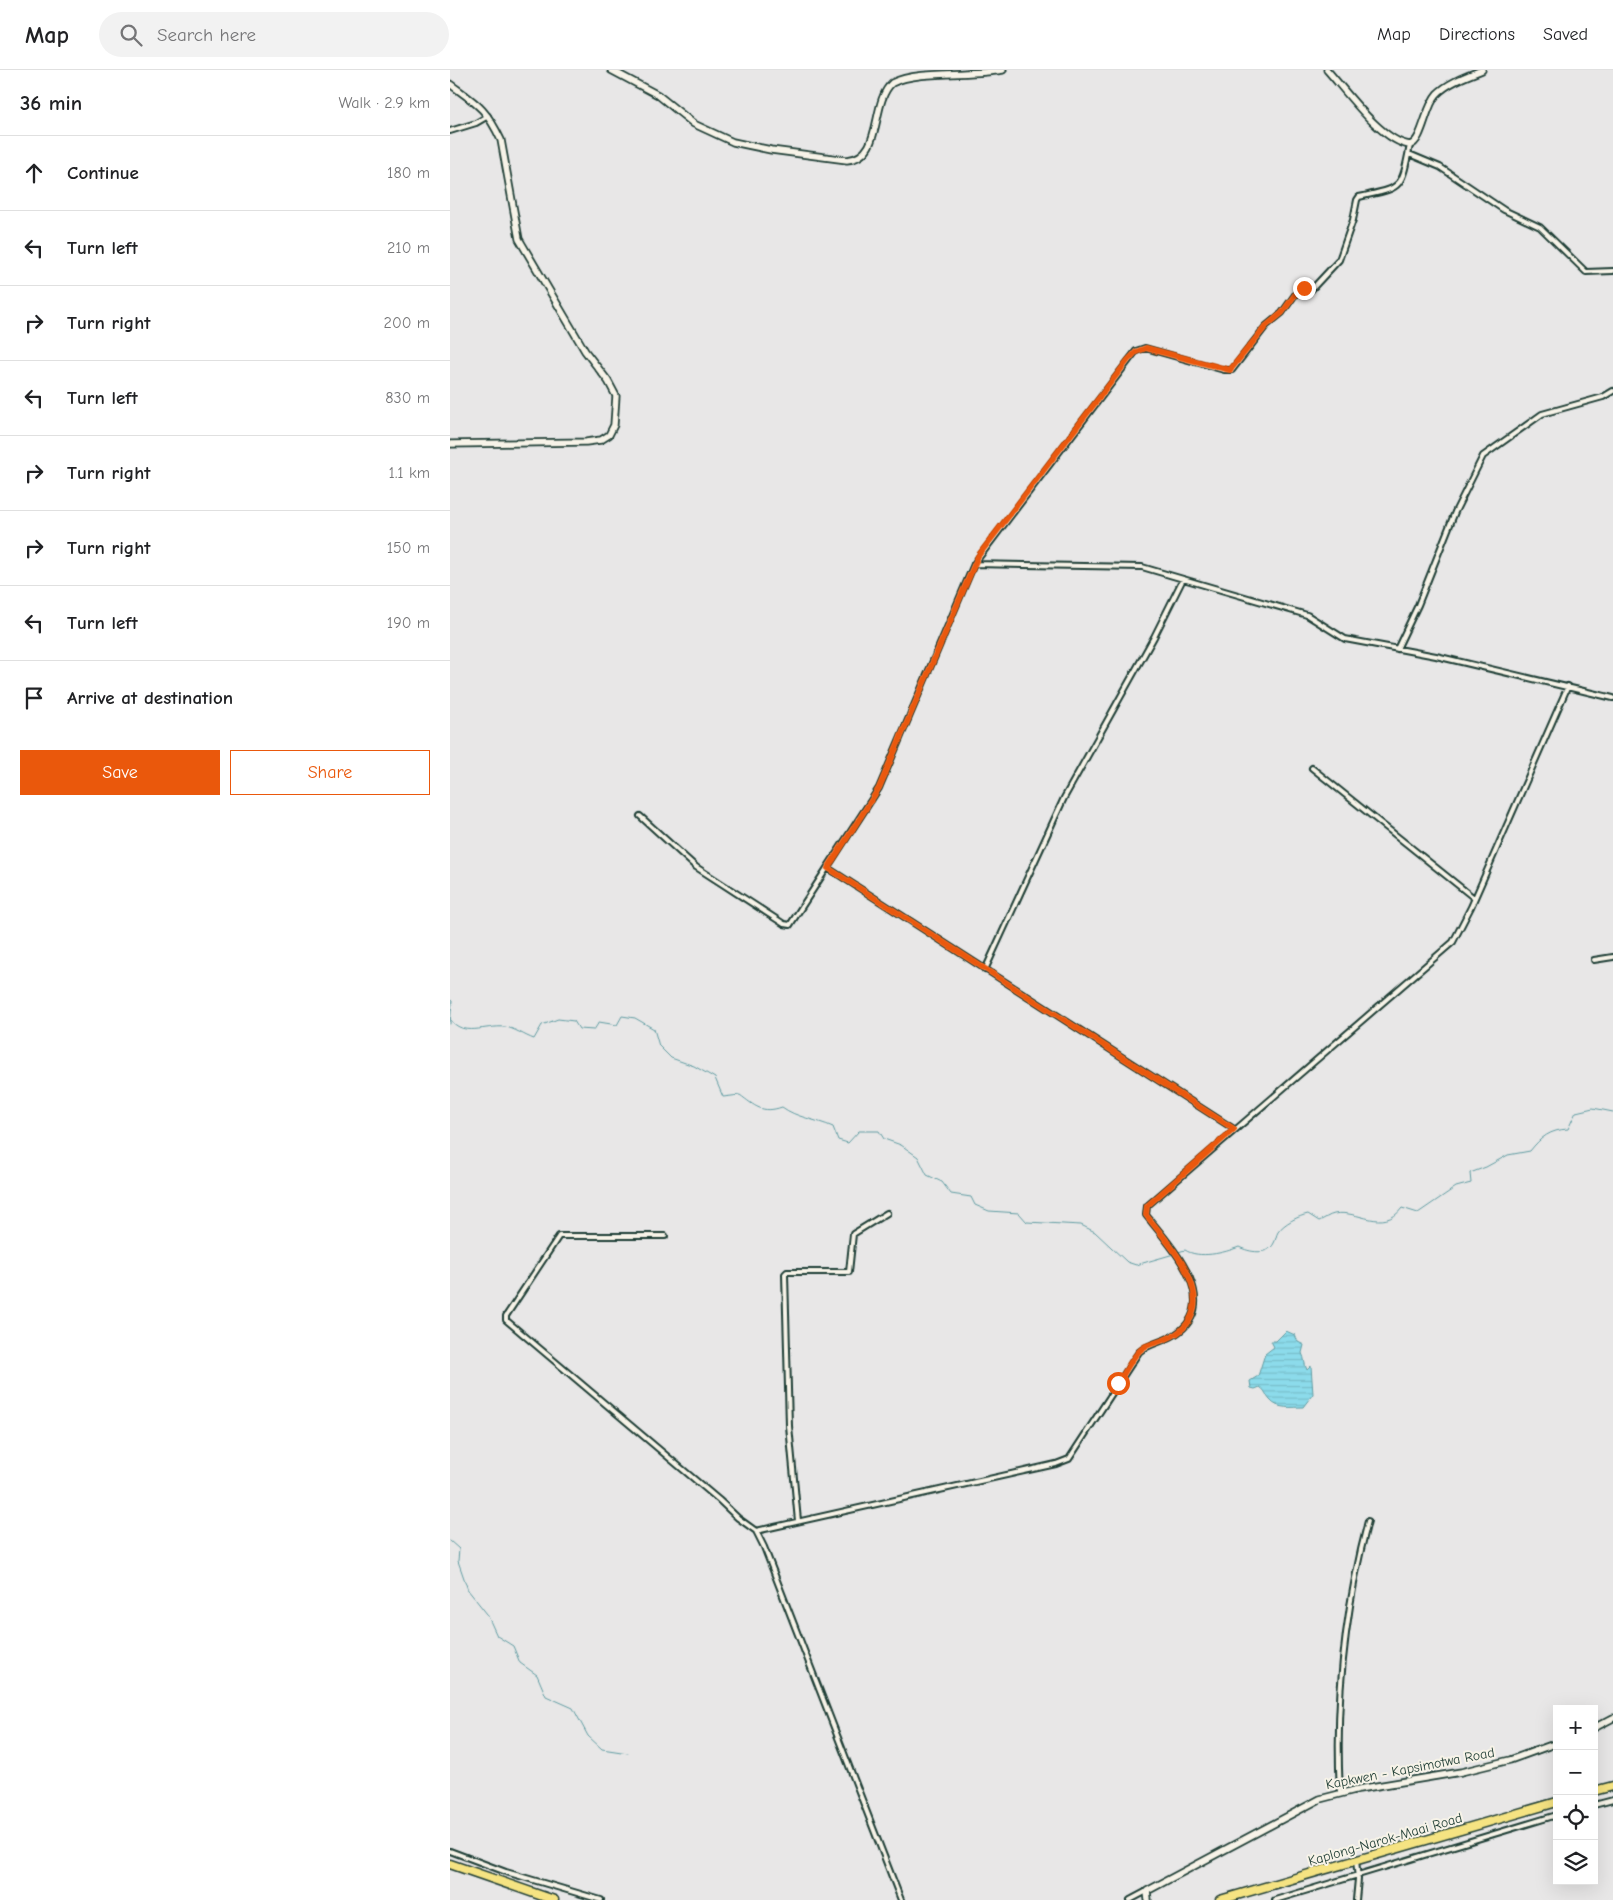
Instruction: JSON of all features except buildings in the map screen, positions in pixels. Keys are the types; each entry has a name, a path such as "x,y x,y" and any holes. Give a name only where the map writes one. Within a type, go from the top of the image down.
{"highway":[{"path":"1598,1790 1613,1786"},
{"name":"Kaplong-Narok-Maai Road","path":"1220,1900 1553,1803"},
{"path":"450,1864 554,1900"}],"street":[{"path":"611,70 658,95 694,124 733,142 750,147 846,160 854,158 866,150 873,135 880,98 891,83 898,78 920,71 1003,70"},
{"path":"1327,70 1375,124 1394,139 1410,145"},
{"path":"640,816 696,867 784,924 792,923 879,788 974,564 1136,352 1146,348 1224,370 1232,370 1266,326 1282,313 1299,289 1312,289 1339,260 1359,197 1380,194 1395,187 1405,172 1410,145 1419,138 1425,114 1436,96 1442,89 1467,73 1482,70"},
{"path":"450,84 479,104 501,140 519,239 584,351 616,396 615,413 609,435 596,441 450,444"},
{"path":"450,131 476,123 488,116"},
{"path":"1409,154 1440,167 1504,210 1540,227 1586,272 1613,271"},
{"path":"1396,649 1418,605 1455,512 1483,456 1542,414 1603,397 1613,391"},
{"path":"974,564 1142,567 1307,615 1345,639 1568,686 1613,698"},
{"path":"985,970 1064,798 1184,579"},
{"path":"756,1531 1056,1464 1069,1458 1139,1352 1145,1346 1169,1339 1189,1322 1194,1301 1188,1271 1146,1211 1150,1202 1448,948 1456,936 1474,898 1568,686"},
{"path":"1312,768 1474,898"},
{"path":"828,868 1234,1129"},
{"path":"1594,960 1613,957"},
{"path":"798,1521 789,1426 784,1274 788,1272 849,1272 853,1234 887,1213"},
{"path":"665,1236 559,1236 506,1320 738,1518 756,1531 808,1656 901,1900"},
{"path":"1340,1793 1338,1767 1341,1683 1355,1582 1368,1521"},
{"path":"1598,1726 1613,1718"},
{"name":"Kapkwen - Kapsimotwa Road","path":"1147,1891 1305,1805 1340,1793 1462,1772 1510,1760 1553,1744"},
{"path":"1598,1804 1613,1800"},
{"path":"1275,1900 1553,1816"},
{"path":"450,1851 531,1880 601,1900"},
{"path":"1356,1860 1358,1876 1356,1900"},
{"path":"1130,1900 1147,1891 1148,1900"}],"water":[{"path":"1286,1331 1295,1335 1298,1342 1304,1345 1302,1353 1307,1370 1311,1366 1313,1394 1303,1407 1277,1405 1270,1400 1260,1387 1251,1388 1250,1381 1258,1376 1265,1354 1274,1347 1271,1341 1276,1341"}],"waterway":[{"path":"450,1000 452,1001 450,1024"},
{"path":"450,1019 461,1028 505,1027 534,1039 542,1025 558,1019 574,1021 579,1029 594,1030 599,1022 617,1025 622,1016 635,1018 654,1029 659,1046 671,1058 694,1066 715,1078 723,1097 740,1095 759,1108 769,1110 782,1107 794,1114 833,1127 838,1140 848,1143 859,1131 879,1131 884,1139 901,1145 918,1157 927,1175 942,1182 951,1194 971,1197 975,1205 989,1211 1019,1213 1027,1222 1081,1225 1095,1232 1127,1262 1136,1265 1174,1254"},
{"path":"1178,1252 1185,1250 1204,1255 1239,1247 1258,1252 1267,1250 1275,1242 1278,1232 1284,1226 1296,1218 1308,1214 1319,1221 1332,1215 1343,1213 1370,1219 1387,1219 1395,1216 1402,1208 1418,1213 1456,1187 1471,1183 1470,1173 1508,1155 1530,1151 1546,1135 1568,1129 1576,1112 1593,1108 1613,1112"},
{"path":"450,1541 459,1549 458,1561 468,1590 487,1614 497,1636 513,1646 520,1663 537,1675 546,1696 573,1708 588,1736 602,1749 628,1753"}],"route":[{"path":"1118,1383 1145,1346 1169,1339 1181,1331 1189,1322 1192,1314 1194,1301 1193,1287 1188,1271 1178,1255 1146,1215 1147,1206 1234,1129 828,868 879,788 978,556 1128,360 1140,349 1146,348 1172,357 1224,370 1232,370 1266,326 1282,313 1299,289 1304,288"}]}
